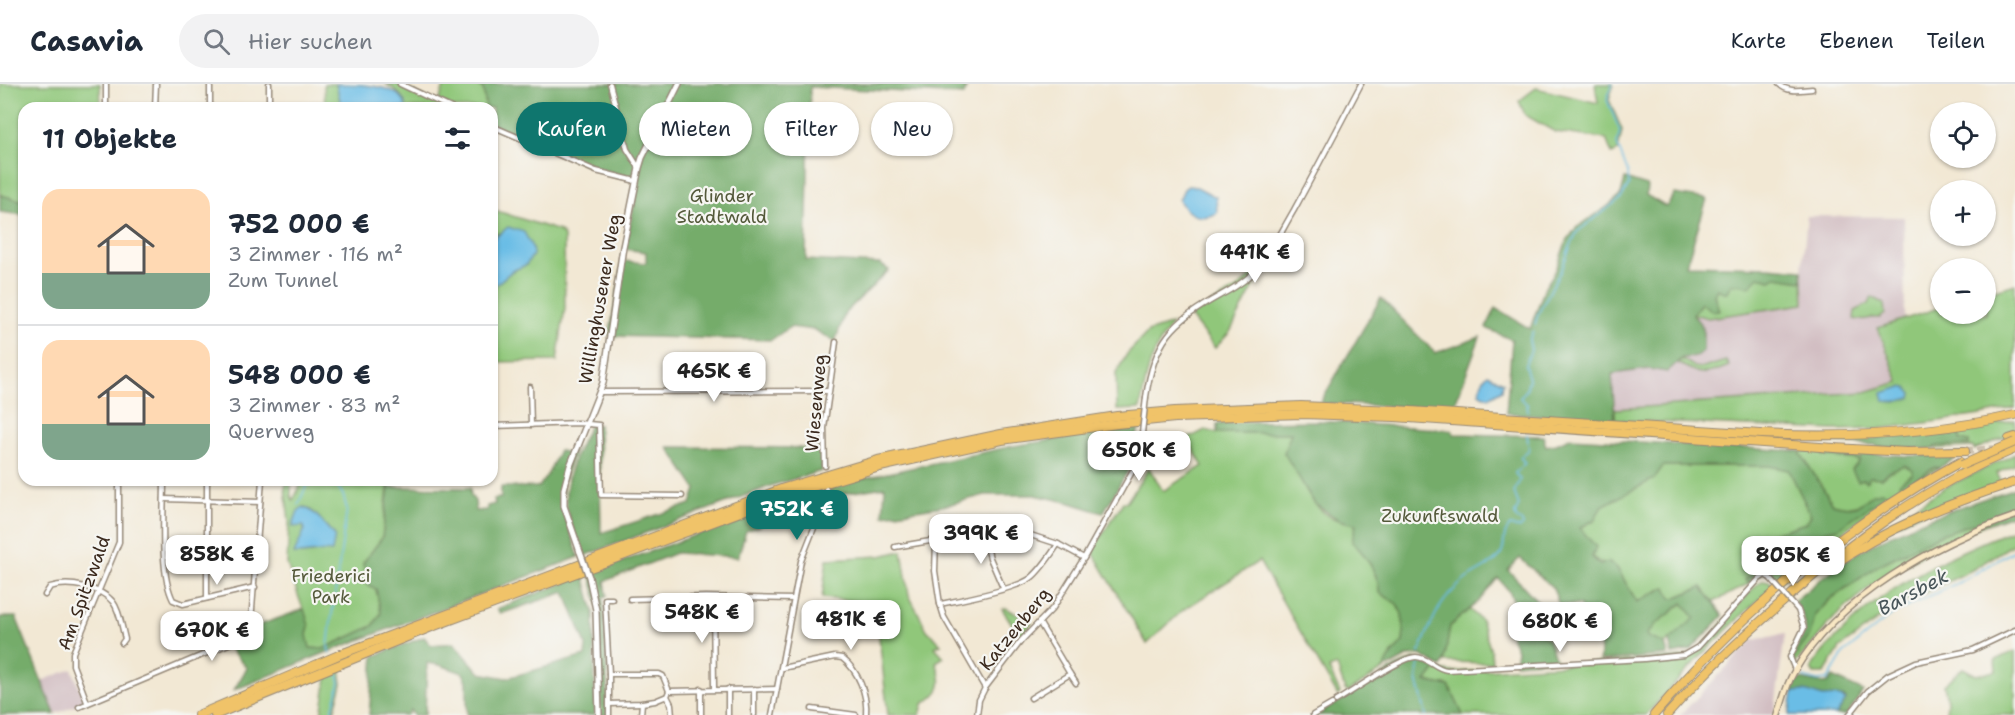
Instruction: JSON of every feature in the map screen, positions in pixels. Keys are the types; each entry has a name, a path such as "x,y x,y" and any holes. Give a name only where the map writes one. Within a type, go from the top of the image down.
{"highway":[{"path":"198,715 341,654 784,488 898,455 1044,426 1175,411 1301,406 1814,436 1911,432 2015,415"},
{"path":"215,715 429,628 786,495 890,465 1002,440 1046,433 1175,418 1302,414 1418,418 1845,449 1907,452 1965,451"},
{"path":"1667,715 1741,639 1841,551 1936,488 1963,466 2013,439"},
{"path":"1654,715 1721,644 1803,569 1867,521 1920,484 1963,466 2015,449"},
{"path":"1796,591 1853,552 1904,523 1962,499 2015,482"}],"main road":[{"path":"1778,715 1787,685 1795,670 1815,644 1857,601 1936,549 2015,516"}],"street":[{"path":"106,84 106,102"},
{"path":"155,102 156,84"},
{"path":"210,84 210,102"},
{"path":"269,84 269,102"},
{"path":"400,84 438,102"},
{"path":"610,84 627,149 639,168"},
{"name":"Willinghusener Weg","path":"599,715 596,610 589,577 564,506 563,497 568,471 600,392 622,254 639,168 679,84"},
{"name":"Katzenberg","path":"977,715 979,700 985,688 1021,641 1053,608 1133,470 1142,433 1150,372 1160,345 1175,325 1210,301 1236,287 1263,263 1361,84"},
{"path":"1779,84 1789,90 1812,89"},
{"path":"498,129 596,171 637,181"},
{"name":"Wiesenweg","path":"825,466 824,428 836,342"},
{"path":"530,387 531,425"},
{"path":"600,392 828,391"},
{"path":"498,426 588,423 599,425 600,495 682,496"},
{"name":"Am Spitzwald","path":"87,702 74,668 72,656 119,542 119,486"},
{"path":"164,486 166,569 171,596 177,603 184,604 255,587"},
{"path":"207,486 207,598"},
{"path":"79,707 250,634 261,486"},
{"path":"772,715 801,561 826,489"},
{"path":"164,499 260,502"},
{"path":"895,547 983,532 1015,530 1058,544 1084,558"},
{"path":"983,532 990,558 1004,588"},
{"path":"936,541 935,571 940,603 947,624 985,688"},
{"path":"940,603 1004,588 1029,579 1041,568 1058,544"},
{"path":"1313,715 1401,662 1416,657 1424,659 1438,669 1447,670 1684,655 1698,647 1765,575 1798,610 1804,628 1790,657 1795,670"},
{"path":"45,595 50,587 78,584 110,599 115,605 125,639 122,643"},
{"path":"630,599 706,597 713,599 793,599"},
{"path":"609,715 605,599 612,599"},
{"path":"713,599 714,689"},
{"path":"1040,622 1076,683"},
{"path":"1849,715 1868,691 1888,675 1916,662 1973,650 2015,630"},
{"path":"782,668 835,657 842,658 853,669 861,684 866,700 866,715"},
{"path":"609,674 659,674 663,676 669,691 667,696 655,701 609,704"},
{"path":"1031,698 1070,674"},
{"path":"701,689 701,715"},
{"path":"728,689 728,715"},
{"path":"754,689 754,715"},
{"path":"669,691 777,689"},
{"path":"667,696 671,704 672,715"},
{"path":"641,715 642,703"},
{"path":"812,709 856,715"}],"shaded area":[{"path":"1807,216 1904,217 1905,319 1878,328 1899,382 1865,392 1615,409 1611,374 1649,369 1667,372 1682,358 1703,351 1703,328 1693,314 1708,318 1804,304 1802,270"},
{"path":"1785,634 1774,715 1680,715 1753,640"},
{"path":"72,669 85,702 55,714 41,681"}],"green space":[{"path":"0,84 100,84 101,102 18,102 18,200 0,195"},
{"path":"324,84 336,84 340,102 325,102"},
{"path":"386,84 397,84 436,102 404,102 396,91"},
{"path":"445,84 474,84 483,88 485,102 441,102 439,101"},
{"name":"Glinder Stadtwald","path":"474,84 967,84 964,95 810,87 810,102 764,102 764,156 808,156 806,260 880,264 889,270 845,313 835,342 815,330 790,327 771,340 609,336 623,261 646,263 646,252 625,249 639,180 596,168 568,156 627,156 627,102 516,102 516,134 498,127 498,102 485,102 483,88"},
{"path":"1595,84 1613,84 1609,100 1622,130 1618,151 1612,154 1606,139 1555,132 1525,115 1519,101 1536,88 1598,103"},
{"path":"1625,179 1647,186 1646,195 1666,207 1675,194 1707,199 1686,265 1802,270 1803,281 1776,277 1771,280 1759,277 1749,287 1740,284 1731,285 1726,293 1717,289 1714,295 1719,310 1712,311 1701,303 1693,314 1703,328 1703,351 1696,357 1682,358 1667,372 1649,369 1612,374 1615,420 1506,413 1512,340 1486,328 1496,308 1530,329 1545,287 1556,270 1566,242 1576,228 1621,195"},
{"path":"0,195 18,200 18,214 0,212"},
{"path":"498,211 559,231 564,236 565,308 557,361 498,362 498,283 512,271 526,265 498,234"},
{"path":"1265,265 1230,332 1215,348 1190,316 1235,290"},
{"path":"1776,276 1803,281 1804,304 1708,318 1693,314 1701,303 1717,301 1714,295 1717,288 1759,277 1771,280"},
{"path":"2015,284 2015,408 1981,415 1877,429 1834,430 1615,420 1615,409 1865,392 1899,382 1878,328 1930,311 1930,324 1996,324 1996,290"},
{"path":"1872,297 1884,304 1885,314 1880,318 1854,319 1855,311 1869,304"},
{"path":"1381,298 1435,353 1480,337 1453,409 1320,403"},
{"path":"1172,324 1158,345 1150,364 1140,409 1117,410 1116,373 1127,354 1148,332"},
{"path":"1682,359 1695,367 1703,368 1726,361 1729,366 1714,372 1703,373 1678,363"},
{"path":"2015,420 2015,433 1974,450 1973,447 1932,449 1937,446 1969,444 1969,442 1960,440 1960,434 1938,434"},
{"name":"Zukunftswald","path":"1321,421 1452,430 1454,434 1543,436 1546,446 1570,438 1799,451 1833,504 1845,507 1854,506 1859,505 1872,494 1881,492 1888,494 1838,528 1826,531 1755,577 1750,583 1745,580 1761,568 1744,543 1806,523 1811,515 1789,470 1769,466 1663,466 1654,479 1602,506 1594,520 1580,528 1596,547 1592,557 1600,565 1608,562 1617,568 1637,602 1666,587 1671,598 1675,598 1702,587 1723,616 1691,650 1672,654 1670,640 1695,618 1683,603 1647,634 1648,637 1665,644 1668,655 1599,661 1601,654 1598,639 1579,605 1559,605 1553,588 1520,558 1508,570 1540,604 1545,621 1539,632 1548,639 1556,660 1515,663 1517,650 1506,625 1517,608 1509,591 1498,578 1479,601 1450,626 1444,662 1441,667 1420,655 1409,656 1383,670 1392,654 1403,642 1402,614 1397,604 1379,592 1377,579 1370,565 1352,542 1356,524 1339,520 1315,504 1284,453 1291,433 1217,433 1217,424"},
{"path":"590,424 599,425 601,533 691,504 696,489 668,447 822,448 822,471 773,485 584,556 568,515 566,493 573,462"},
{"path":"1139,427 1129,469 1103,513 1035,495 985,495 943,506 883,515 885,487 828,496 832,485 1013,446"},
{"path":"1205,430 1217,433 1292,433 1284,453 1306,491 1327,515 1356,524 1352,542 1370,565 1377,579 1379,592 1397,604 1402,614 1403,642 1392,654 1383,670 1348,692 1345,690 1337,666 1329,669 1340,693 1338,696 1259,561 1183,610 1147,644 1092,551 1123,502 1126,503 1149,468 1163,491 1203,466 1187,439"},
{"path":"1960,434 1960,440 1969,442 1969,445 1937,446 1932,449 1877,447 1876,445 1818,442 1815,438 1876,438"},
{"path":"575,449 563,481 561,505 579,557 234,690 247,668 229,648 253,638 254,627 304,609 309,626 307,635 310,648 323,649 373,626 381,613 376,589 366,584 363,563 382,538 389,487 470,488 476,511 487,510 487,506 495,504 494,499 501,498 501,487 539,487 559,450 569,454"},
{"path":"1799,451 1824,451 1824,456 1861,460 1870,476 1881,478 1904,465 1913,469 1913,474 1899,483 1904,487 1935,467 1939,468 1856,522 1778,584 1772,576 1772,566 1826,531 1838,528 1864,503 1846,507 1833,504"},
{"path":"1824,451 1909,456 1963,454 1939,468 1935,467 1903,487 1899,483 1912,474 1913,470 1904,465 1881,478 1870,477 1866,482 1863,479 1858,481 1852,470 1860,460 1823,456"},
{"path":"2015,454 2015,465 1997,473 2002,483 1933,507 1861,542 1944,488"},
{"path":"1662,466 1769,466 1789,470 1811,515 1806,523 1745,542 1761,568 1745,580 1750,583 1712,603 1702,587 1671,598 1665,587 1637,602 1617,568 1600,563 1591,555 1580,528 1594,520 1602,506 1654,479"},
{"name":"Friederici Park","path":"286,486 291,486 293,500 300,486 388,486 382,538 363,563 376,589 381,613 373,626 323,649 309,648 307,635 309,626 287,564 289,522","holes":["304,507 317,516 335,535 318,552 295,554 304,533"]},
{"path":"2015,488 2015,514 1984,525 1974,523 1939,535 1879,565 1830,599 1815,615 1810,636 1792,661 1795,646 1805,631 1802,614 1794,601 1832,570 1865,549 1906,528"},
{"path":"821,490 818,504 746,531 738,557 676,553 605,581 607,596 603,597 607,715 601,715 599,610 590,573"},
{"path":"1974,522 1984,525 1934,547 1871,586 1835,617 1794,665 1792,661 1813,626 1815,615 1830,600 1879,565 1939,535"},
{"path":"2015,529 2015,543 1972,570 1897,606 1840,648 1824,674 1814,674 1811,669 1824,651 1859,616 1879,600 1944,560"},
{"path":"902,551 909,595 927,630 941,644 935,647 944,657 936,662 941,682 938,691 923,704 920,715 888,715 878,628 872,607 855,601 822,598 827,559 880,556"},
{"path":"584,575 594,612 595,715 467,715 467,681 463,673 427,663 425,715 413,715 410,710 407,715 369,715 374,656 424,637 431,645 454,643 480,673 507,678 585,656 586,645 565,592 500,614 497,609"},
{"path":"1764,580 1774,586 1692,665 1646,715 1463,715 1449,686 1426,682 1436,669 1450,672 1684,657 1698,651 1758,583"},
{"path":"1684,603 1696,618 1665,644 1648,637 1647,634 1655,625"},
{"path":"1006,608 1032,623 1020,636 1002,609"},
{"path":"1469,609 1481,620 1491,651 1492,663 1444,662 1450,626"},
{"path":"0,617 16,617 55,714 0,715"},
{"path":"2015,651 2015,715 1946,715 1947,701 1944,685 1963,668 1976,675 1996,671 1995,660"},
{"path":"1415,659 1436,669 1426,682 1449,686 1463,715 1317,715 1396,667"},
{"path":"340,667 342,684 333,715 321,715 328,672"},
{"path":"1833,677 1863,691 1847,715 1836,715 1846,700 1845,698 1793,692 1795,683 1800,679 1824,684"}],"water":[{"path":"336,84 378,87 397,94 404,102 340,102"},
{"path":"1188,186 1197,187 1216,197 1217,213 1200,217 1186,210 1179,200"},
{"path":"508,227 524,232 532,247 533,255 526,265 512,271 498,283 498,235"},
{"path":"1488,374 1503,382 1502,390 1489,398 1480,394 1483,381"},
{"path":"1902,387 1907,388 1912,394 1911,398 1895,402 1884,401 1882,393"},
{"path":"303,507 313,512 335,535 332,552 294,554 305,529 303,526 292,527 298,511"},
{"path":"1804,691 1823,697 1838,696 1846,700 1836,715 1789,715 1793,692"}],"waterway":[{"path":"1535,324 1577,232 1621,198 1629,185 1628,173 1617,144 1620,131 1607,100 1612,84"},
{"path":"1528,411 1527,404 1520,398 1526,390 1529,379 1525,365 1531,350 1529,340 1533,331"},
{"path":"1522,466 1525,463 1520,457 1529,450 1527,434"},
{"path":"1419,653 1436,613 1448,596 1466,579 1500,556 1505,534 1510,526 1520,528 1523,526 1515,514 1519,505 1514,492 1520,480 1515,473 1520,468"},
{"path":"298,505 306,486"},
{"path":"330,654 328,647 331,621 347,509 338,486"},
{"name":"Barsbek","path":"1803,677 1817,681 1828,680 1844,653 1890,616 1964,580 2015,550"},
{"path":"1419,663 1417,679 1426,715"},
{"path":"331,715 340,682 336,670"}],"tunnel":[{"path":"1965,451 1996,449"}]}
